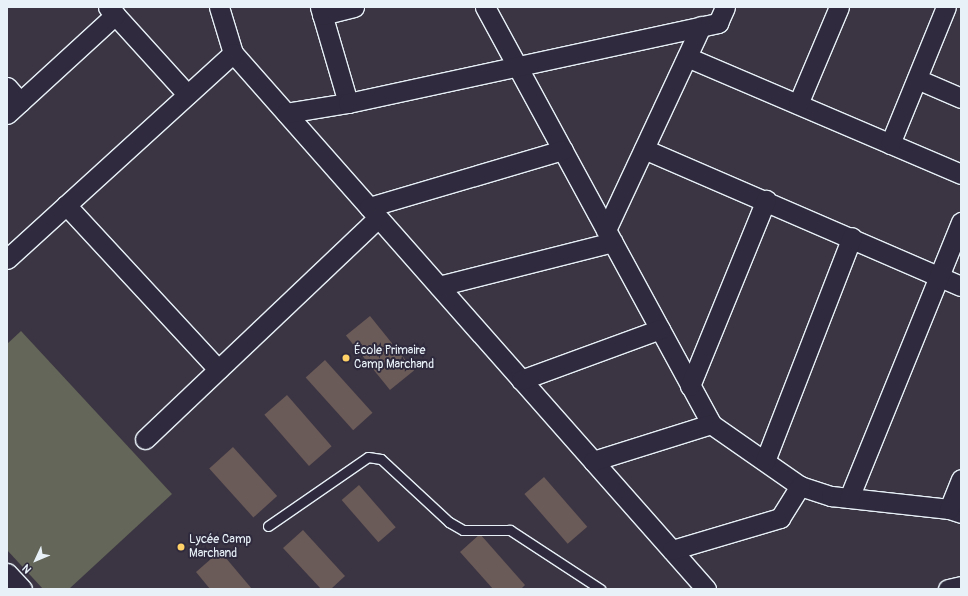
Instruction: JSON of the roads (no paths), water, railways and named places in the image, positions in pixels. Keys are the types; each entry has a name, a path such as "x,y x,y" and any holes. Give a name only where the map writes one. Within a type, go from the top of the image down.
{"street":[{"path":"219,7 233,53 706,589"},
{"path":"348,103 321,11 354,7"},
{"path":"485,7 711,424 800,486 831,496 955,511 961,479"},
{"path":"286,113 348,103 718,23 725,7"},
{"path":"798,104 839,7"},
{"path":"890,144 946,7"},
{"path":"7,87 14,108 112,11 187,94"},
{"path":"609,236 644,149 701,26"},
{"path":"7,259 233,53"},
{"path":"687,57 961,174"},
{"path":"917,79 961,98"},
{"path":"644,149 852,237 961,286"},
{"path":"145,439 218,369 373,212 563,150"},
{"path":"690,386 766,200"},
{"path":"66,205 218,369"},
{"path":"849,498 961,222"},
{"path":"439,286 609,236"},
{"path":"765,461 852,237"},
{"path":"521,380 660,329"},
{"path":"593,461 711,424"},
{"path":"672,550 780,518 800,486"},
{"path":"948,589 961,586"}],"lane":[{"path":"268,526 368,457 381,459 449,522 463,530 510,530 600,589"}],"place":[{"name":"École Primaire Camp Marchand","path":"346,358"},
{"name":"Lycée Camp Marchand","path":"181,547"}]}
